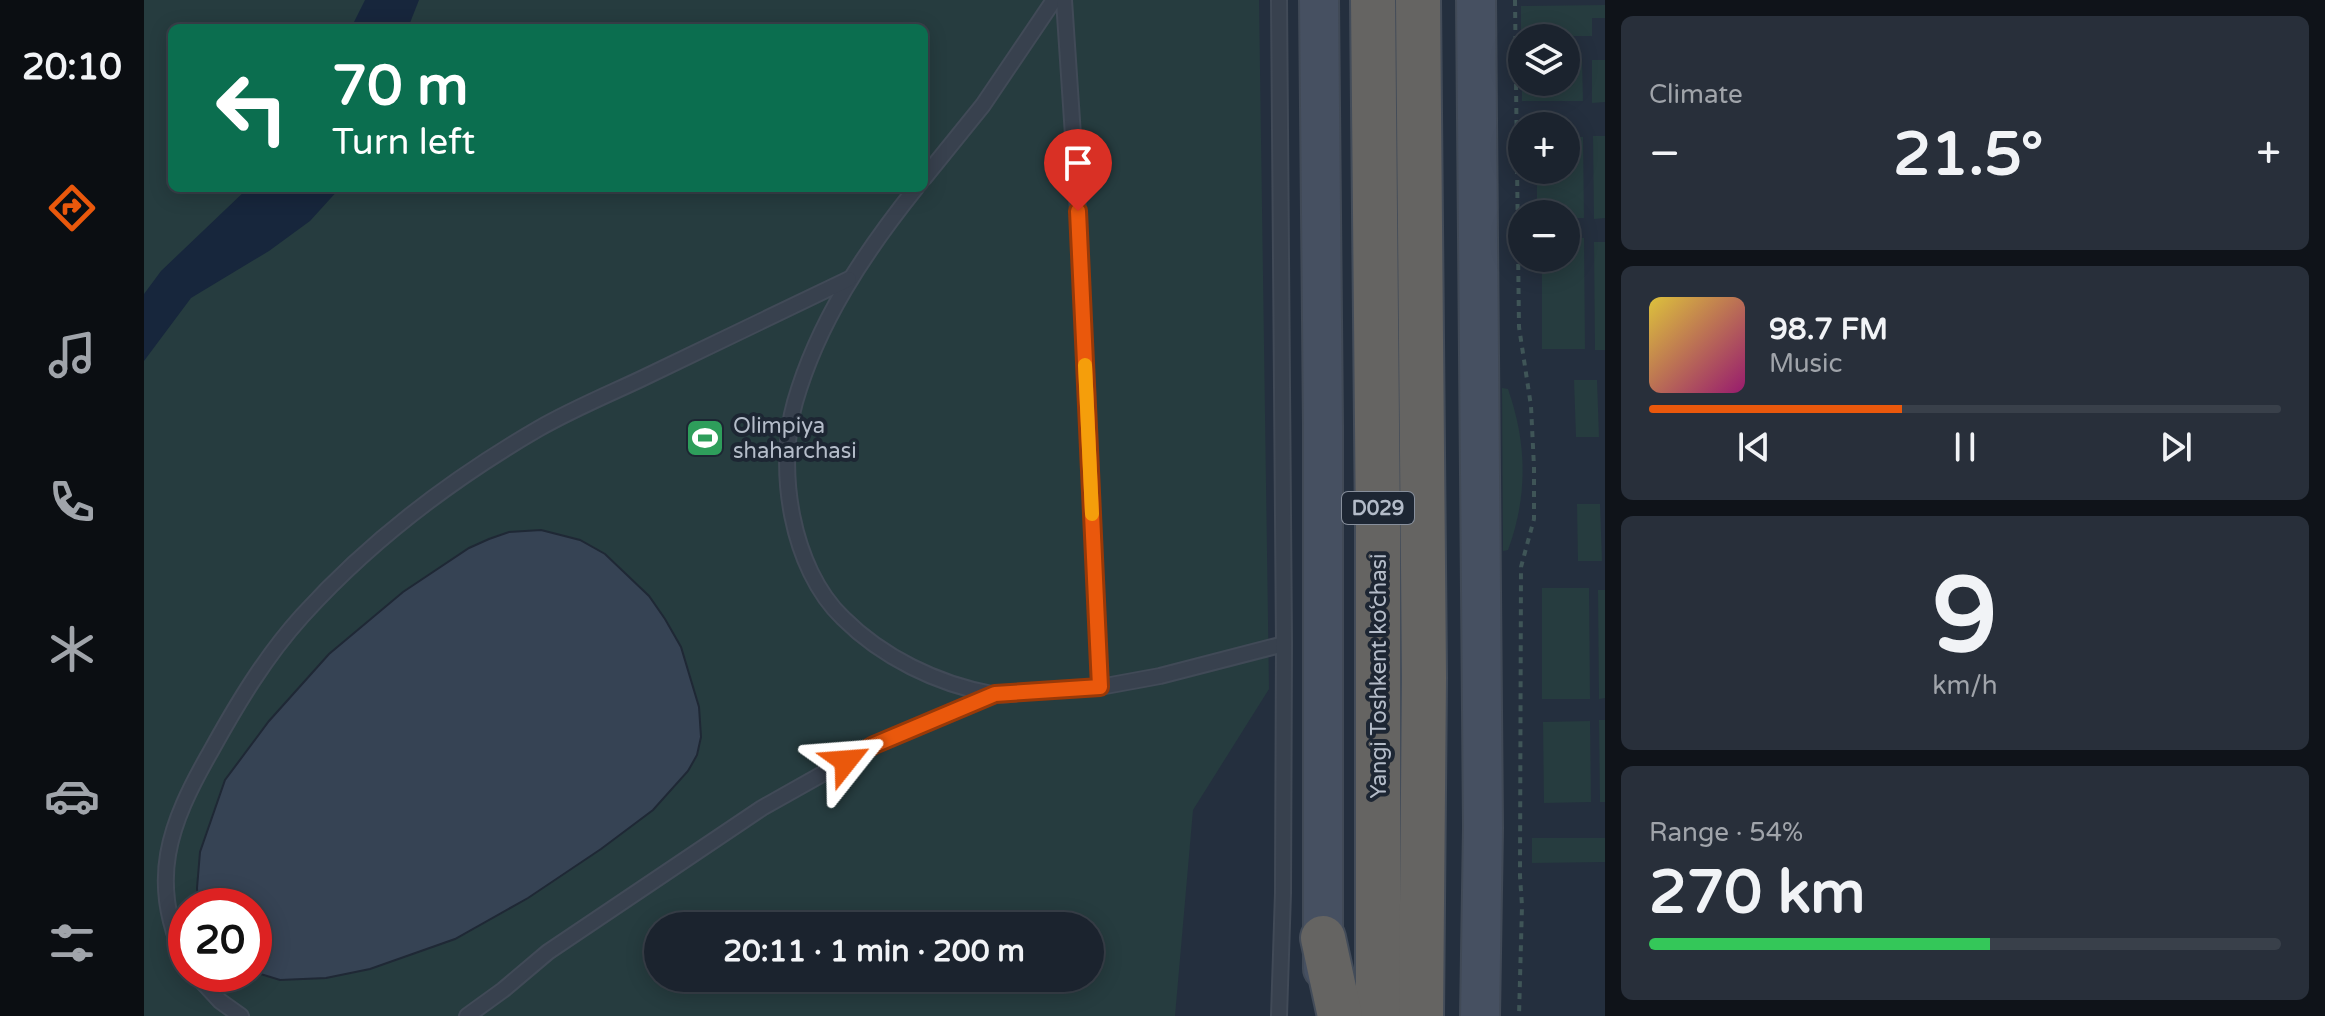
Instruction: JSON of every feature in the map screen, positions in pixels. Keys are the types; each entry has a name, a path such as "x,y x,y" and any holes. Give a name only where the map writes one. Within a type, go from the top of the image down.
{"highway":[{"name":"Yangi Toshkent ko‘chasi","path":"1373,0 1378,514 1378,1016"},
{"name":"Yangi Toshkent ko‘chasi","path":"1418,0 1424,678 1422,941"},
{"path":"1323,938 1340,1016"},
{"path":"1421,1016 1422,941"},
{"path":"1422,941 1434,1016"}],"main road":[{"path":"1319,0 1323,426 1322,1016"},
{"path":"1476,0 1483,828 1480,1016"}],"lane":[{"path":"928,173 983,105 1054,0"},
{"path":"1064,0 1078,211 1100,687"},
{"path":"1279,0 1284,644 1279,1016"},
{"path":"913,192 849,279 832,310 804,373 792,417 786,474 792,513 802,550 819,585 841,617 900,661 947,682 995,694 1100,687 1160,676 1284,644"},
{"path":"168,916 165,900 166,860 172,837 206,759 249,685 301,617 321,597 395,528 465,474 540,428 849,279"},
{"path":"467,1016 561,943 762,808 874,745 995,694"},
{"path":"212,992 241,1016"}],"path":[{"path":"1515,0 1519,327 1531,406 1534,467 1534,519 1521,567 1522,906 1519,1016"}],"green space":[{"name":"Olimpiya shaharchasi","path":"144,0 1259,0 1269,689 1193,810 1175,1016 144,1016"},
{"path":"1605,5 1605,18 1592,18 1592,36 1580,36 1580,24 1521,24 1521,6"},
{"path":"1582,59 1583,101 1522,101 1522,96 1580,96"},
{"path":"1592,60 1605,60 1605,102 1592,103"},
{"path":"1593,136 1605,136 1605,218 1594,219"},
{"path":"1580,137 1583,137 1584,218 1580,218 1580,200 1537,200 1537,184 1580,184"},
{"path":"1580,238 1584,238 1585,349 1542,349 1542,272 1580,272"},
{"path":"1594,242 1605,242 1605,350 1595,350"},
{"path":"1574,380 1597,380 1599,437 1576,437"},
{"path":"1502,388 1508,389 1514,409 1523,470 1515,530 1508,550 1503,551"},
{"path":"1577,504 1600,504 1602,561 1578,561"},
{"path":"1542,588 1589,588 1590,699 1542,699"},
{"path":"1598,590 1605,590 1605,698 1599,699"},
{"path":"1599,720 1605,720 1605,802 1600,802"},
{"path":"1590,721 1591,802 1544,803 1543,722"},
{"path":"1532,838 1605,838 1605,862 1532,863"}],"water":[{"path":"365,0 419,0 410,24 353,24"},
{"path":"244,192 336,192 310,221 269,251 191,298 144,361 144,294 161,271"}],"building":[{"path":"541,530 580,540 605,554 649,596 681,647 699,707 701,737 697,755 688,771 653,810 528,898 455,939 370,969 326,978 272,978 272,888 197,888 200,852 225,780 269,721 329,654 403,592 469,548 509,532"}],"slow traffic":[{"path":"1085,365 1092,514"}],"place":[{"name":"Olimpiya shaharchasi","path":"705,438"}],"route":[{"path":"846,761 874,745 995,694 1100,687 1078,211"}]}
